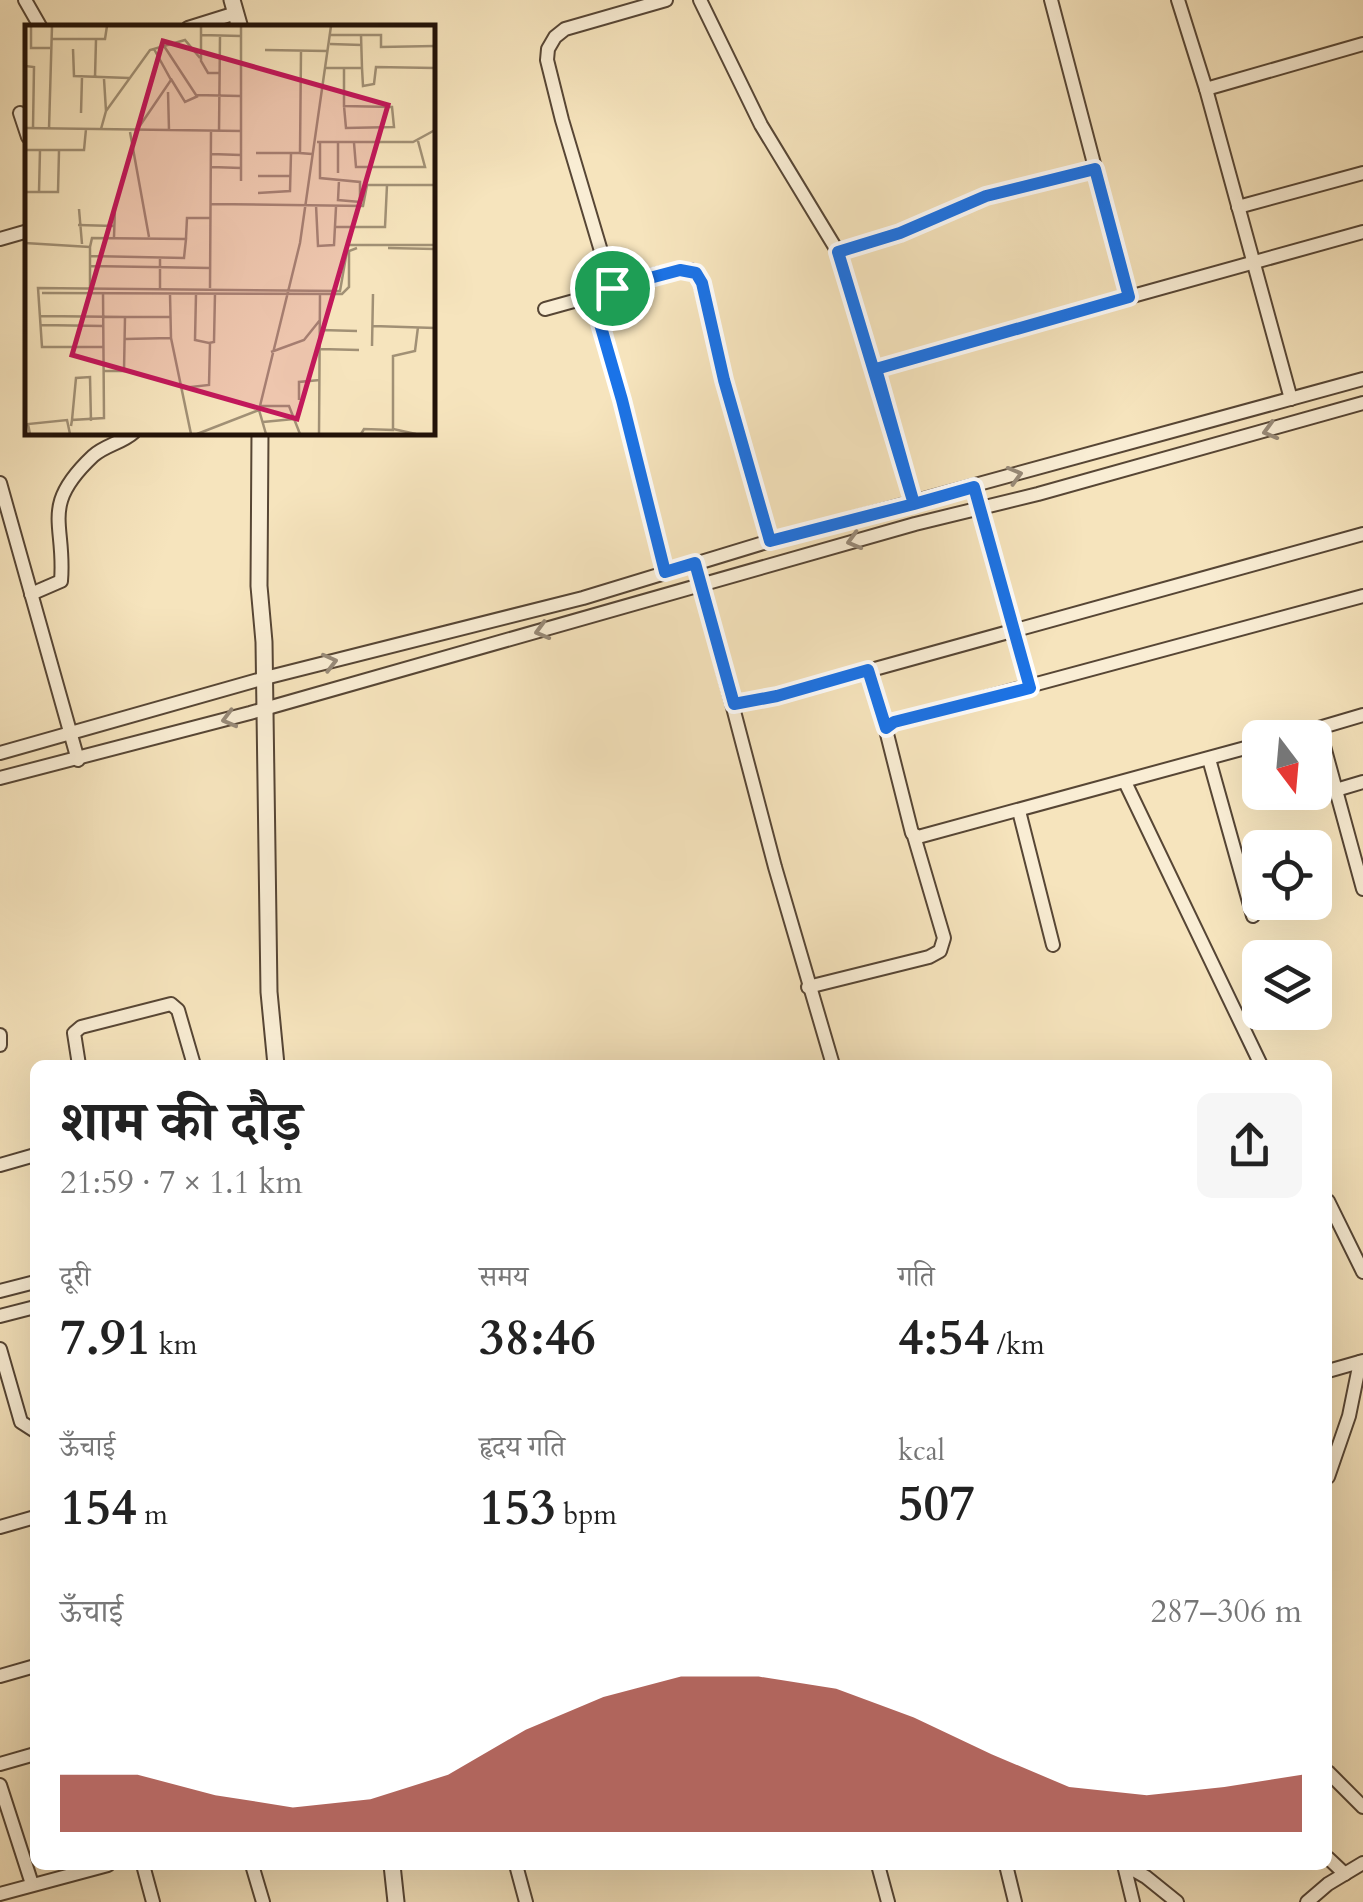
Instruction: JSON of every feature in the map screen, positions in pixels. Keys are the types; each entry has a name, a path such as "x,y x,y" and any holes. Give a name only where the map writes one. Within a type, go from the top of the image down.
{"street":[{"path":"25,0 39,25"},
{"path":"612,288 562,120 547,60 548,49 566,29 666,0"},
{"path":"700,0 761,125 838,252 914,504"},
{"path":"1050,0 1129,297"},
{"path":"1178,0 1291,399"},
{"path":"198,25 236,13"},
{"path":"1206,89 1363,44"},
{"path":"20,113 25,128"},
{"path":"838,252 900,233 986,196 1095,169"},
{"path":"1238,207 1363,173"},
{"path":"876,369 1363,232"},
{"path":"0,239 25,233"},
{"path":"545,309 680,270 691,270 698,277 770,541"},
{"path":"592,296 665,572"},
{"path":"0,753 265,678 583,598 770,541 1363,379"},
{"path":"0,778 265,709 1363,403"},
{"path":"32,594 61,581 57,510 68,486 93,456 129,435"},
{"path":"260,435 269,992 276,1060"},
{"path":"0,483 7,536 32,594 78,760"},
{"path":"974,487 1030,688"},
{"path":"734,704 777,696 1363,534"},
{"path":"695,563 830,1060"},
{"path":"886,728 894,722 1363,596"},
{"path":"808,987 940,951 944,938 868,670"},
{"path":"1332,724 1363,714"},
{"path":"914,836 1242,749"},
{"path":"1209,759 1242,877"},
{"path":"1332,775 1363,889"},
{"path":"1126,782 1260,1060"},
{"path":"1336,790 1363,782"},
{"path":"1019,811 1052,946"},
{"path":"78,1060 74,1033 81,1027 171,1004 178,1010 193,1060"},
{"path":"0,1035 0,1045"},
{"path":"0,1165 30,1156"},
{"path":"1332,1210 1363,1272"},
{"path":"0,1291 30,1283"},
{"path":"0,1316 30,1307"},
{"path":"0,1349 20,1422 30,1428"},
{"path":"1332,1371 1362,1361"},
{"path":"1332,1465 1362,1361"},
{"path":"0,1527 30,1518"},
{"path":"0,1676 30,1667"},
{"path":"0,1764 30,1755"},
{"path":"1332,1776 1363,1806"},
{"path":"0,1784 32,1884"},
{"path":"1332,1862 1345,1874"},
{"path":"1308,1902 1363,1862"},
{"path":"0,1894 88,1870"},
{"path":"144,1870 153,1902"},
{"path":"253,1870 263,1902"},
{"path":"393,1870 396,1902"},
{"path":"517,1870 526,1902"},
{"path":"879,1870 888,1902"},
{"path":"1007,1870 1015,1902"},
{"path":"1126,1870 1133,1902"},
{"path":"1135,1870 1177,1902"}],"route":[{"path":"612,288 592,296 665,572 695,563 734,704 868,670 886,728 894,722 1030,688 974,487 914,504 838,252 900,233 986,196 1095,169 1129,297 876,369 914,504 828,527 770,541 724,380 702,283 696,273 680,270 612,288"}]}
